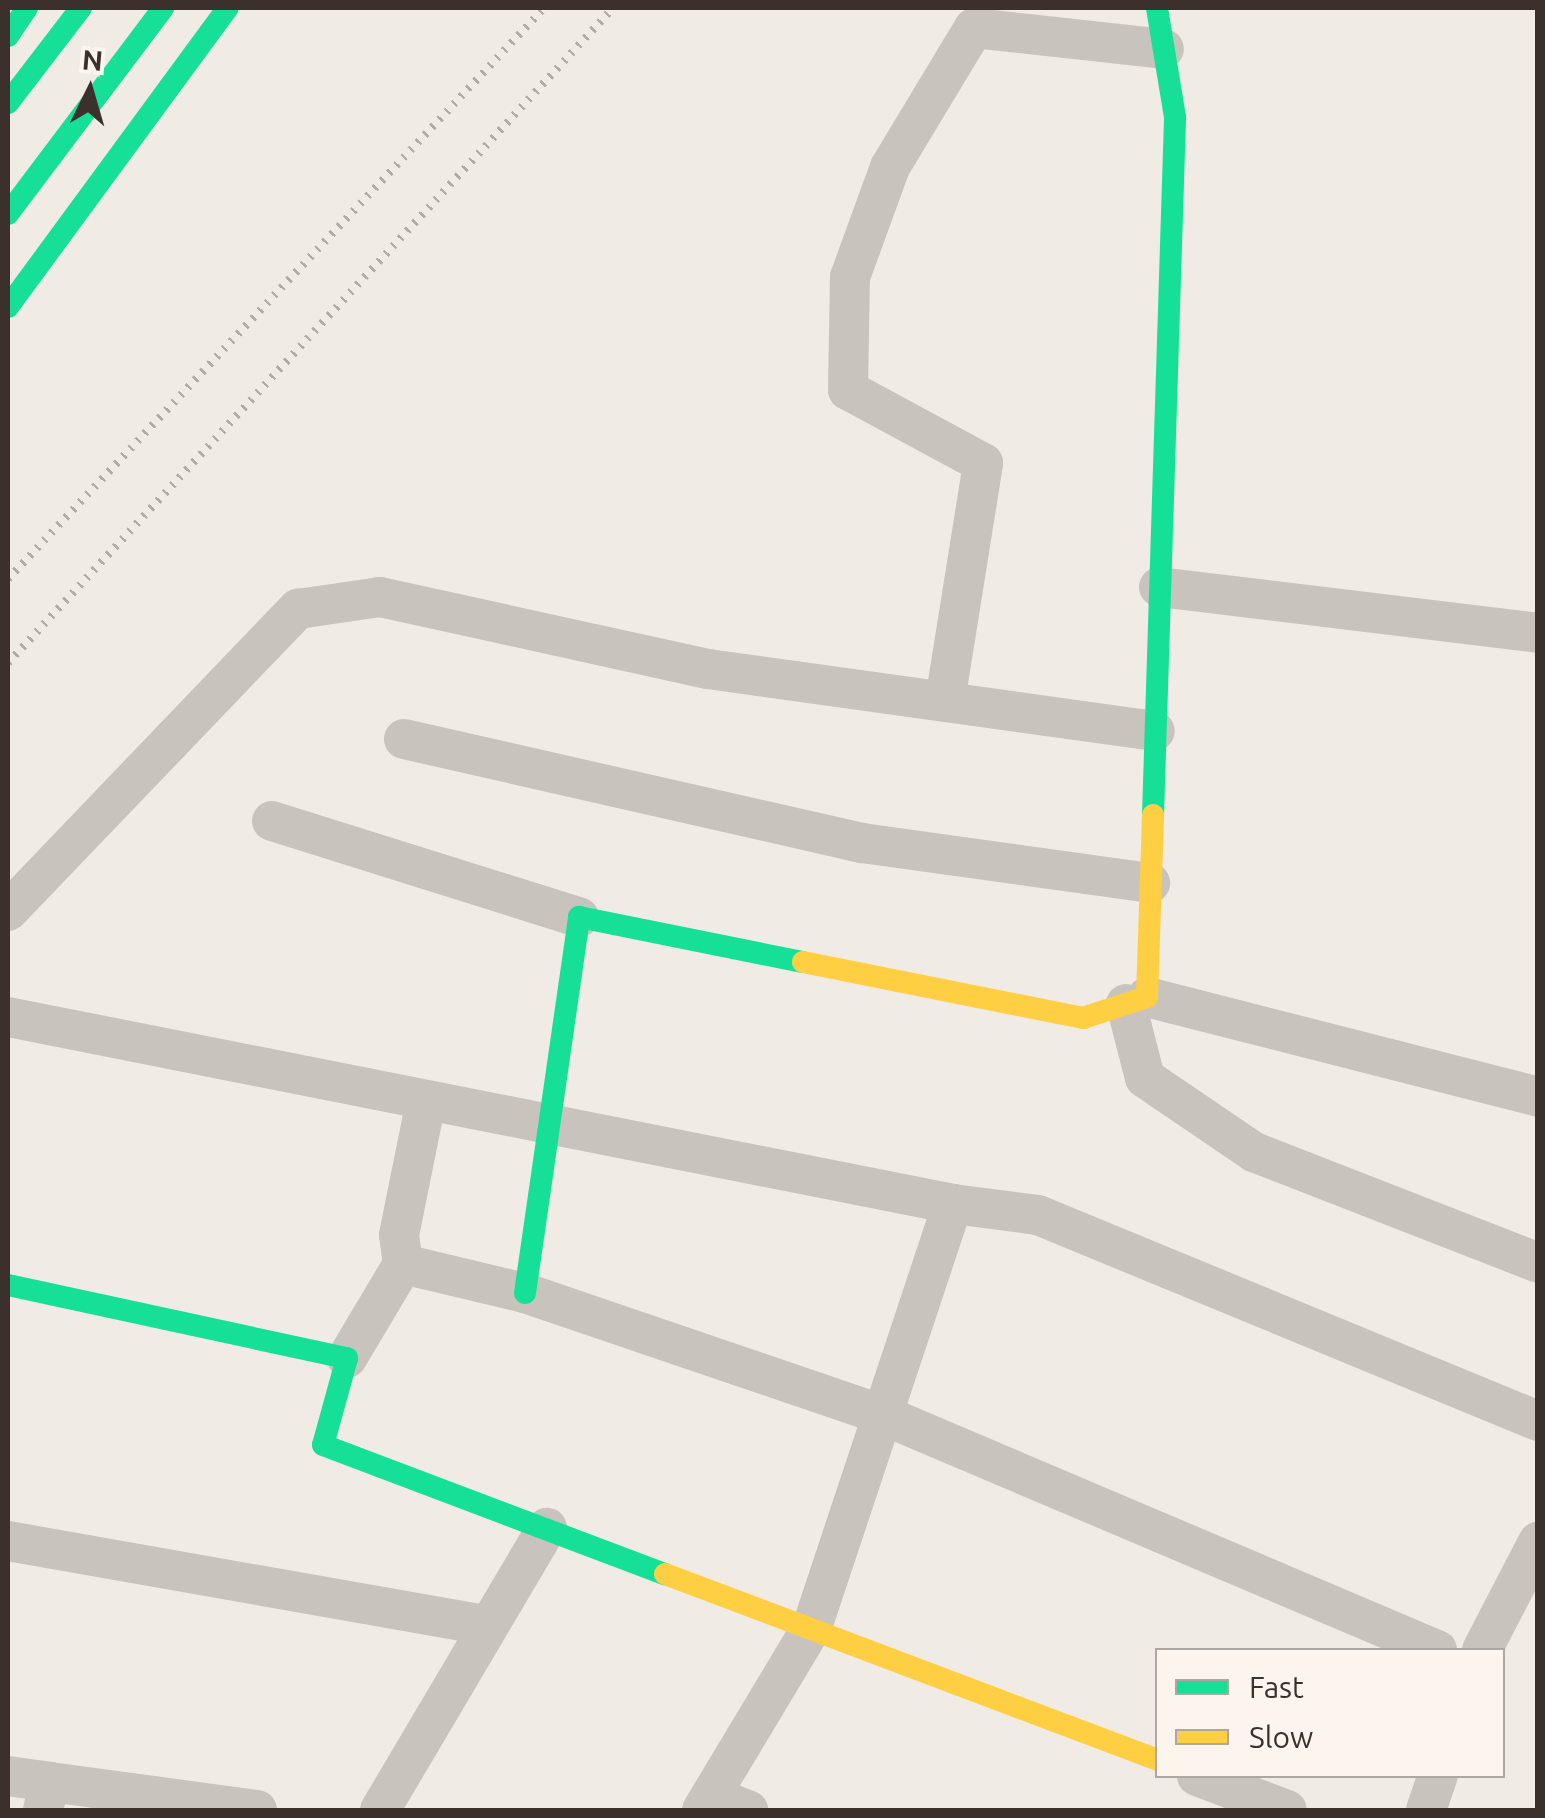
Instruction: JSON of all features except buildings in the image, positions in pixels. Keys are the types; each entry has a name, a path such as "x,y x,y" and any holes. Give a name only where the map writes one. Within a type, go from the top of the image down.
{"main road":[{"path":"8,36 27,8"},
{"path":"8,103 81,8"},
{"path":"8,214 163,8"},
{"path":"8,307 228,8"},
{"path":"524,1292 579,918 1083,1018 1136,1000 1150,883 1175,117 1158,8"},
{"path":"8,1285 347,1358 324,1445 1155,1759"}],"street":[{"path":"944,701 984,463 848,390 850,277 890,167 974,28 1164,49"},
{"path":"1159,587 1538,632"},
{"path":"8,911 298,609 380,597 708,669 1154,731"},
{"path":"404,740 862,842 1150,883"},
{"path":"272,821 579,918"},
{"path":"1538,1097 1136,1000 1145,1078 1254,1152 1538,1263"},
{"path":"8,1017 954,1204 1038,1216 1538,1422"},
{"path":"347,1358 403,1264 399,1234 426,1100"},
{"path":"720,1806 812,1627 954,1204"},
{"path":"403,1264 524,1292 883,1416 1431,1648"},
{"path":"380,1810 547,1528"},
{"path":"8,1542 488,1626"},
{"path":"1483,1648 1538,1542"},
{"path":"8,1776 47,1796 257,1810"},
{"path":"1426,1810 1437,1778"},
{"path":"1209,1790 1287,1810"}],"railway":[{"path":"8,579 544,8"},
{"path":"8,663 613,8"}],"traffic: fast":[{"path":"8,36 27,8"},
{"path":"8,103 81,8"},
{"path":"8,214 163,8"},
{"path":"8,307 228,8"},
{"path":"1153,815 1175,117 1157,8"},
{"path":"525,1293 579,917 803,962"},
{"path":"8,1285 347,1358 323,1445 665,1574"}],"traffic: slow":[{"path":"803,962 1083,1018 1147,997 1153,815"},
{"path":"665,1574 1155,1759"}]}
